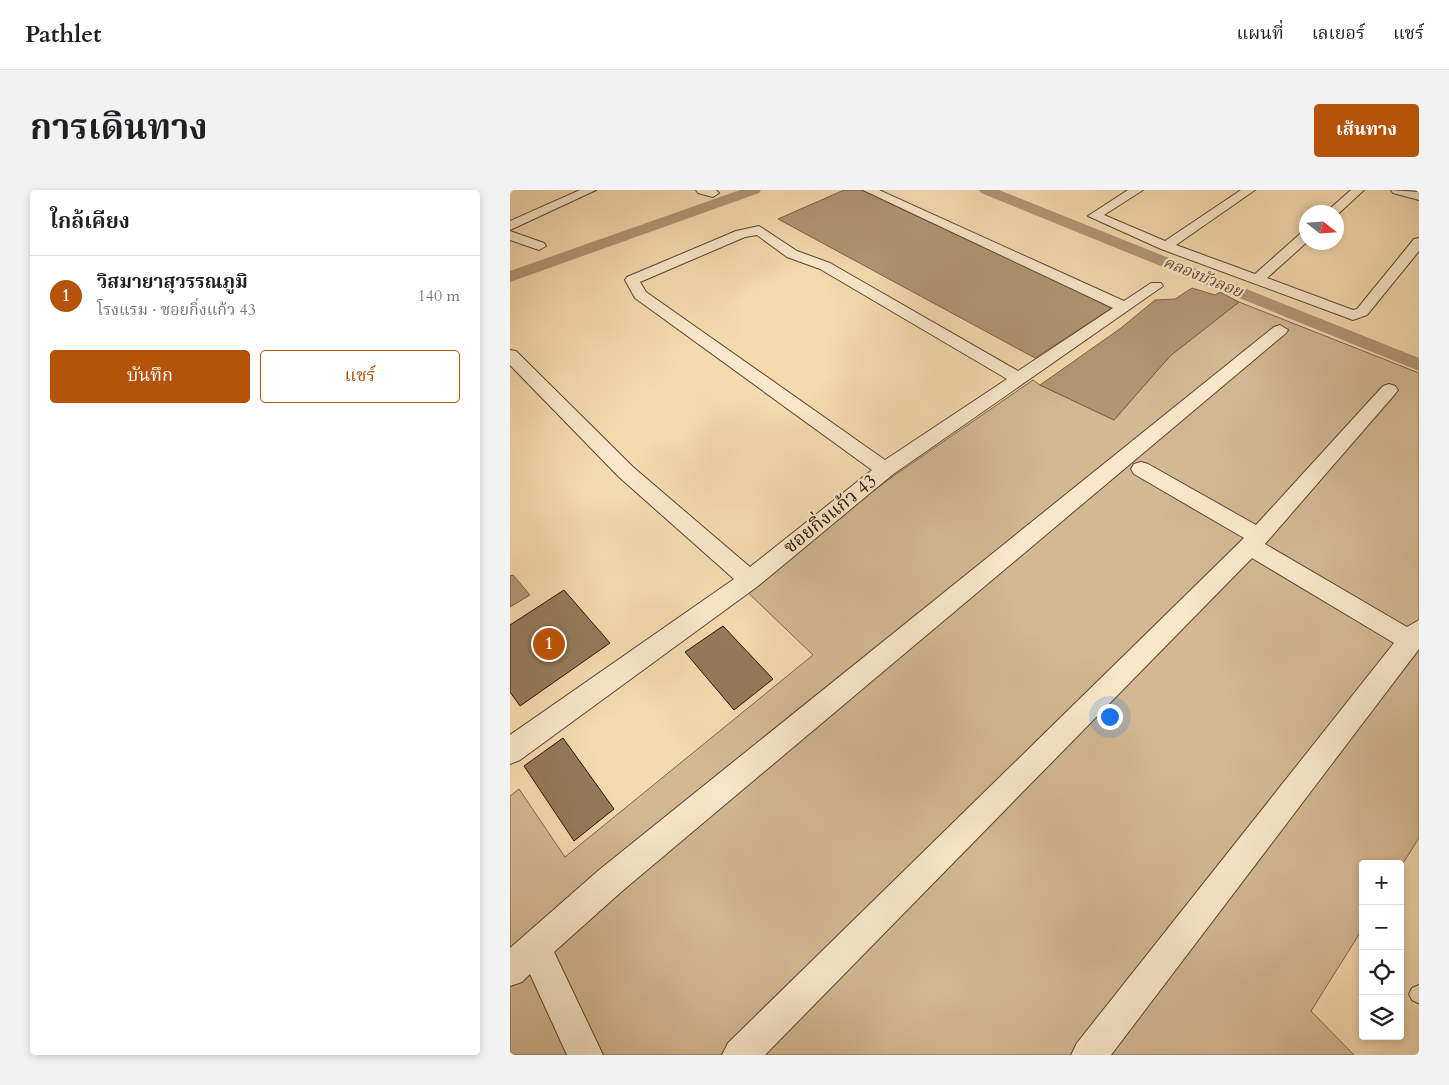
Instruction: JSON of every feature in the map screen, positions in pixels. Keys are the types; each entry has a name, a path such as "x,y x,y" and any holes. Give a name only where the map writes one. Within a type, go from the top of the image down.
{"street":[{"path":"510,226 590,190"},
{"path":"869,190 1124,307"},
{"path":"1137,190 1094,216 1166,246 1357,315 1362,312 1419,242"},
{"path":"1166,246 1249,190"},
{"path":"1340,205 1358,190"},
{"path":"1397,190 1419,196"},
{"path":"885,470 640,295 632,280 732,238 759,230 792,254 825,266 1018,379"},
{"path":"510,235 539,246"},
{"path":"1258,280 1299,242"},
{"name":"ซอยกิ่งแก้ว 43","path":"510,751 750,580 885,470 1156,286"},
{"path":"510,970 610,881 1280,330"},
{"path":"510,355 626,472 750,580"},
{"path":"740,1055 1254,541 1389,390"},
{"path":"1089,1055 1415,635 1254,541 1141,469"},
{"path":"536,948 585,1055"}],"shaded area":[{"path":"844,190 863,190 1115,306 1035,358 778,219"},
{"path":"1192,288 1215,295 1220,292 1239,302 1170,356 1114,420 1040,385 1121,328 1155,300 1175,299"},
{"path":"1239,302 1419,373 1419,838 1404,862 1404,860 1359,860 1359,934 1311,1011 1354,1055 510,1055 510,796 519,789 565,857 813,655 741,586 895,475 1033,380 1114,420 1170,356"},
{"path":"513,575 530,595 510,607 510,576"}],"building":[{"path":"564,590 610,643 520,706 510,692 510,625"},
{"path":"723,626 773,679 734,710 685,652"},
{"path":"563,738 614,809 574,841 524,766"}],"waterway":[{"path":"510,277 754,190"},
{"name":"คลองบัวลอย","path":"986,190 1419,365"}],"place":[{"name":"วิสมายาสุวรรณภูมิ","path":"549,644"}]}
